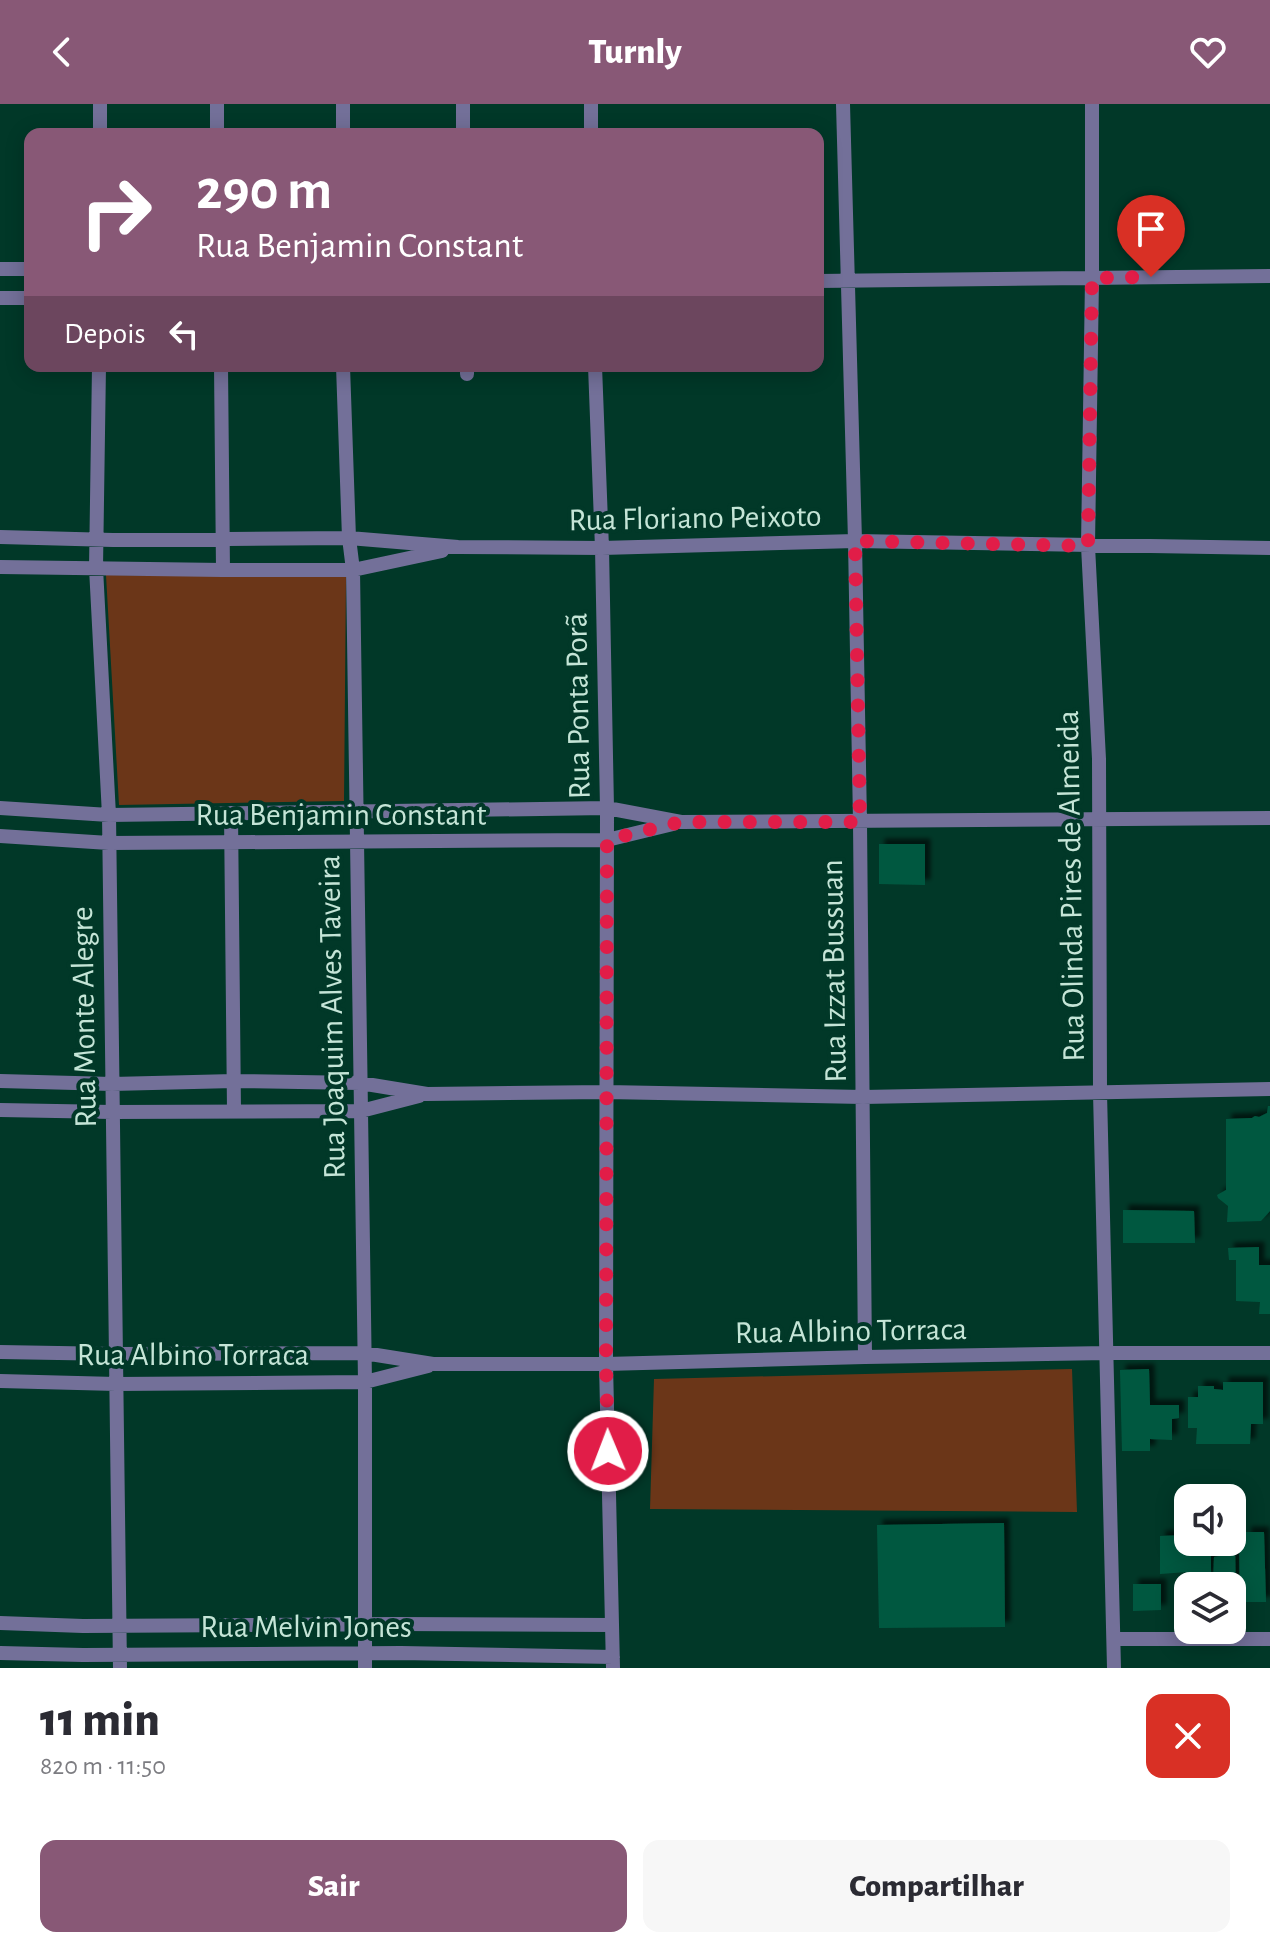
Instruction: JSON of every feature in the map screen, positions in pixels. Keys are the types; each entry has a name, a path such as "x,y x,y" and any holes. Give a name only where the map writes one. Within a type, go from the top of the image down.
{"street":[{"path":"100,104 100,128"},
{"path":"217,104 217,128"},
{"path":"343,104 343,128"},
{"path":"463,104 463,128"},
{"path":"591,104 591,128"},
{"name":"Rua Izzat Bussuan","path":"843,104 860,822 865,1357"},
{"name":"Rua Olinda Pires de Almeida","path":"1092,104 1088,546 1099,759 1100,1093 1114,1668"},
{"path":"0,269 24,269"},
{"path":"824,281 1270,276"},
{"path":"0,298 24,298"},
{"name":"Rua Monte Alegre","path":"99,372 96,568 109,815 120,1662"},
{"path":"221,372 223,570"},
{"name":"Rua Joaquim Alves Taveira","path":"343,372 349,538 353,570 365,1382 365,1660"},
{"name":"Rua Ponta Porã","path":"595,372 607,808 606,1364 613,1662"},
{"name":"Rua Floriano Peixoto","path":"0,537 97,540 349,538 458,547 602,548 855,541 1270,548"},
{"name":"Rua Floriano Peixoto","path":"0,567 353,570 458,547"},
{"name":"Rua Benjamin Constant","path":"0,808 109,815 607,808 681,822 1270,818"},
{"path":"231,813 234,1111"},
{"name":"Rua Benjamin Constant","path":"0,836 109,843 607,840 681,822"},
{"path":"0,1081 360,1083 427,1094 607,1092 863,1097 1270,1089"},
{"path":"0,1110 361,1111 427,1094"},
{"name":"Rua Albino Torraca","path":"0,1352 364,1353 433,1364 1270,1353"},
{"name":"Rua Albino Torraca","path":"0,1381 116,1384 365,1382 433,1364"},
{"name":"Rua Melvin Jones","path":"0,1623 119,1626 612,1625"},
{"path":"1114,1639 1270,1639"},
{"name":"Rua Melvin Jones","path":"0,1653 120,1662 613,1662"}],"shaded area":[{"path":"106,575 346,577 344,801 119,805"},
{"path":"1072,1369 1077,1512 650,1509 654,1379"}],"building":[{"path":"879,844 925,844 925,885 879,884"},
{"path":"1268,1106 1270,1211 1261,1221 1227,1222 1228,1206 1217,1195 1226,1190 1226,1119 1259,1117 1267,1113"},
{"path":"1123,1210 1194,1211 1195,1243 1123,1243"},
{"path":"1259,1247 1259,1265 1270,1265 1270,1314 1259,1314 1260,1302 1236,1301 1236,1260 1229,1260 1228,1248"},
{"path":"1149,1369 1150,1405 1179,1405 1179,1418 1172,1419 1172,1440 1150,1439 1150,1451 1122,1451 1120,1370"},
{"path":"1223,1382 1263,1382 1263,1424 1251,1424 1250,1444 1196,1444 1197,1428 1188,1428 1188,1397 1198,1397 1198,1386 1214,1386 1214,1389 1223,1390"},
{"path":"1004,1523 1005,1627 879,1628 877,1525"},
{"path":"1246,1532 1264,1532 1266,1602 1246,1602 1246,1572 1239,1572 1239,1556 1246,1556"},
{"path":"1174,1535 1174,1556 1211,1556 1211,1572 1160,1574 1160,1536"},
{"path":"1235,1556 1236,1572 1213,1572 1214,1557"},
{"path":"1133,1584 1161,1584 1161,1610 1133,1611"}],"route":[{"path":"608,1451 607,840 681,822 860,822 855,541 1088,546 1092,278 1151,277"}]}
